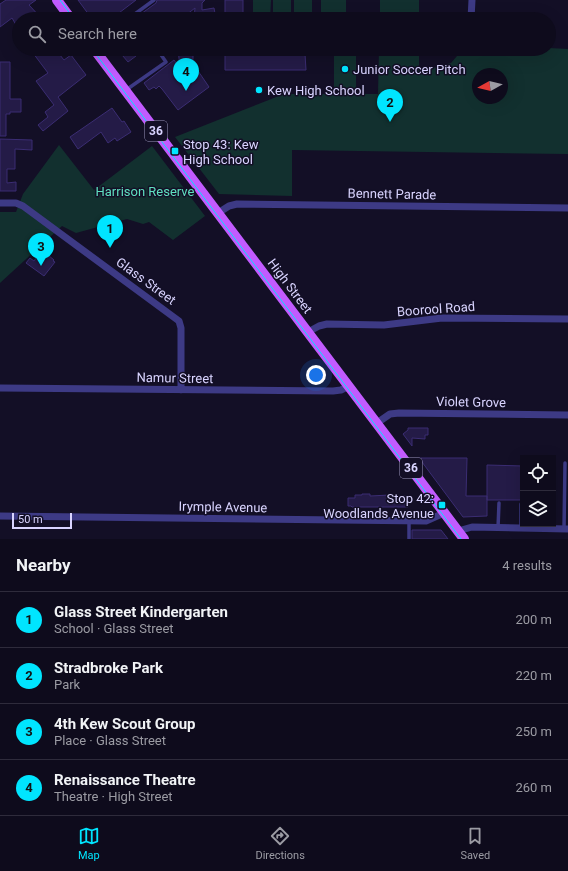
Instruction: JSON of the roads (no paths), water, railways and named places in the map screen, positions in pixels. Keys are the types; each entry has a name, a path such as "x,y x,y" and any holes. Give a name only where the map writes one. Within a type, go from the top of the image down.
{"main road":[{"path":"57,0 66,12"},
{"name":"High Street","path":"99,56 461,535"}],"street":[{"path":"472,0 472,12"},
{"name":"Glass Street","path":"0,203 16,203 23,206 179,322 181,328 181,390"},
{"name":"Bennett Parade","path":"218,213 227,206 237,204 568,208"},
{"name":"Boorool Road","path":"308,332 319,326 327,324 384,325 442,318 568,319"},
{"name":"Namur Street","path":"0,388 333,391 341,390 349,386"},
{"name":"Violet Grove","path":"377,423 390,414 399,413 568,415"},
{"name":"Irymple Avenue","path":"0,516 409,521 431,520 444,513"},
{"path":"461,535 472,527 532,527"},
{"path":"550,527 566,529"}],"lane":[{"path":"138,12 154,0"},
{"path":"125,91 166,62 161,56"},
{"path":"565,463 566,529"},
{"path":"498,502 498,528"},
{"path":"409,521 409,539"}],"tram line":[{"path":"60,0 69,12"},
{"path":"97,56 461,539"}],"place":[{"name":"Junior Soccer Pitch","path":"345,69"},
{"name":"Kew High School","path":"259,90"},
{"name":"Renaissance Theatre","path":"186,91"},
{"name":"Stradbroke Park","path":"390,122"},
{"name":"Stop 43: Kew High School","path":"175,151"},
{"name":"Glass Street Kindergarten","path":"110,248"},
{"name":"4th Kew Scout Group","path":"41,266"},
{"name":"Stop 42: Woodlands Avenue","path":"442,505"}],"park label":[{"name":"Harrison Reserve","path":"145,191"}]}
